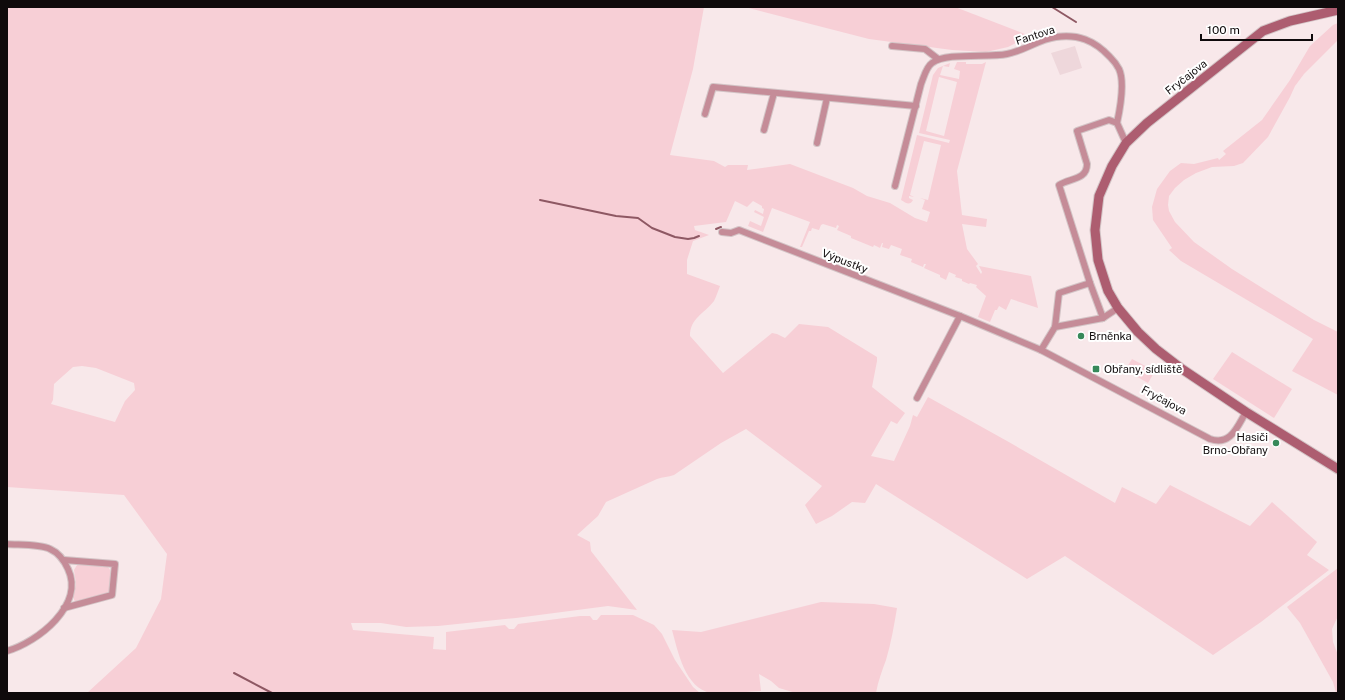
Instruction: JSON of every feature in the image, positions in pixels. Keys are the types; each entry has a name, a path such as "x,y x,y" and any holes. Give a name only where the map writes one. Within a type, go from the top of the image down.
{"main road":[{"name":"Fryčajova","path":"1338,10 1290,21 1263,31 1147,123 1126,144 1112,166 1099,196 1094,230 1098,260 1108,291 1118,308 1138,332 1182,369 1246,412 1338,470"}],"street":[{"name":"Fantova","path":"938,59 946,56 985,56 1007,54 1054,37 1067,36 1081,38 1102,48 1119,69 1121,96 1117,123"},
{"path":"892,46 925,49 938,59 928,68 921,84 895,186"},
{"path":"705,114 713,87 916,106"},
{"path":"764,130 774,93"},
{"path":"817,143 827,98"},
{"path":"1103,318 1090,283 1059,185 1082,176 1087,169 1087,164 1077,131 1109,120 1117,123 1126,144"},
{"name":"Výpustky","path":"722,232 731,233 739,230 960,316 1041,350"},
{"path":"1041,350 1055,327 1058,312 1059,293 1090,283"},
{"path":"1055,327 1103,318 1118,308"},
{"path":"917,398 960,316"},
{"name":"Fryčajova","path":"1041,350 1210,439 1219,442 1231,436 1246,412"},
{"path":"7,544 49,548 64,560 69,571 72,584 72,593 64,608 41,633 29,642 7,651"},
{"path":"64,560 116,564 112,595 64,608"}],"shaded area":[{"path":"7,7 704,7 693,69 670,155 714,161 725,167 728,165 748,165 747,170 790,164 853,188 867,196 890,203 915,218 927,222 930,212 922,209 925,200 920,198 928,200 941,145 924,141 910,195 914,197 909,196 909,198 913,200 912,202 906,203 901,200 917,135 949,143 950,140 919,133 933,75 938,68 950,63 949,67 943,66 940,75 959,79 960,71 954,69 957,62 966,62 966,64 982,64 986,62 957,171 962,215 987,219 986,227 962,224 967,249 978,264 976,266 981,274 982,272 979,266 1031,276 1038,308 1011,299 1006,310 999,306 997,310 995,310 990,322 978,317 986,296 976,287 977,285 962,281 962,279 955,277 956,275 949,272 946,280 940,277 940,275 924,268 926,264 924,264 923,267 911,262 912,259 900,255 902,249 891,245 889,249 882,247 883,243 880,248 874,245 873,247 851,238 851,236 837,230 839,226 837,225 836,228 823,224 819,230 812,228 811,231 809,231 802,247 800,247 810,222 772,208 763,232 748,226 750,221 761,226 764,217 754,212 755,210 763,214 764,209 762,206 753,201 747,207 735,201 726,222 694,226 695,230 709,235 693,241 687,260 687,274 720,286 714,301 692,325 690,336 723,373 772,333 785,338 799,324 828,327 877,357 872,387 905,413 897,424 891,421 871,456 894,461 910,426 913,415 917,417 928,397 1115,503 1122,487 1156,504 1170,485 1250,526 1272,502 1317,542 1307,555 1329,570 1261,622 1213,655 1065,556 1027,579 876,484 865,503 852,502 832,516 816,524 805,505 822,486 746,429 721,443 674,475 657,479 606,502 598,516 577,535 590,542 591,551 637,610 608,606 438,626 406,627 381,623 351,623 353,630 434,637 433,649 446,650 446,632 505,625 509,629 514,629 518,624 580,616 590,616 593,620 597,620 601,615 633,615 654,625 662,634 675,660 693,687 700,693 87,693 136,648 161,599 167,554 124,495 7,487","holes":["939,77 957,82 944,136 926,131","82,366 96,368 134,383 135,390 125,401 115,422 51,404 53,400 54,384 73,367"]},
{"path":"745,7 955,7 1030,36 1008,47 986,52 952,50 869,39"},
{"path":"1338,23 1338,40 1304,74 1295,86 1268,137 1243,163 1234,166 1212,167 1196,173 1184,180 1169,196 1168,205 1169,211 1175,222 1194,242 1232,269 1314,320 1338,332 1338,395 1292,371 1313,339 1181,261 1169,250 1172,248 1153,220 1152,207 1157,189 1170,171 1181,163 1194,164 1218,158 1219,160 1226,154 1223,151 1262,120 1290,80 1310,46 1333,25"},
{"path":"1075,46 1082,68 1060,75 1051,53"},
{"path":"1232,352 1292,389 1274,418 1213,379"},
{"path":"1132,359 1155,371 1148,383 1125,370"},
{"path":"82,563 98,564 108,567 111,574 110,591 93,599 75,602 73,597 76,584 74,570 77,565"},
{"path":"1338,568 1338,616 1332,629 1333,642 1338,655 1338,693 1336,693 1333,682 1300,623 1287,607"},
{"path":"821,602 874,604 897,608 894,628 876,693 796,693 779,688 759,674 761,691 717,694 702,690 689,677 684,668 672,630 701,632"}],"waterway":[{"path":"1052,7 1076,22"},
{"path":"540,200 616,216 638,218 652,228 675,237 688,239 699,236"},
{"path":"716,229 721,227"},
{"path":"234,673 272,693"}],"place":[{"name":"Brněnka","path":"1081,336"},
{"name":"Obřany, sídliště","path":"1096,369"},
{"name":"Hasiči Brno-Obřany","path":"1276,443"}]}
